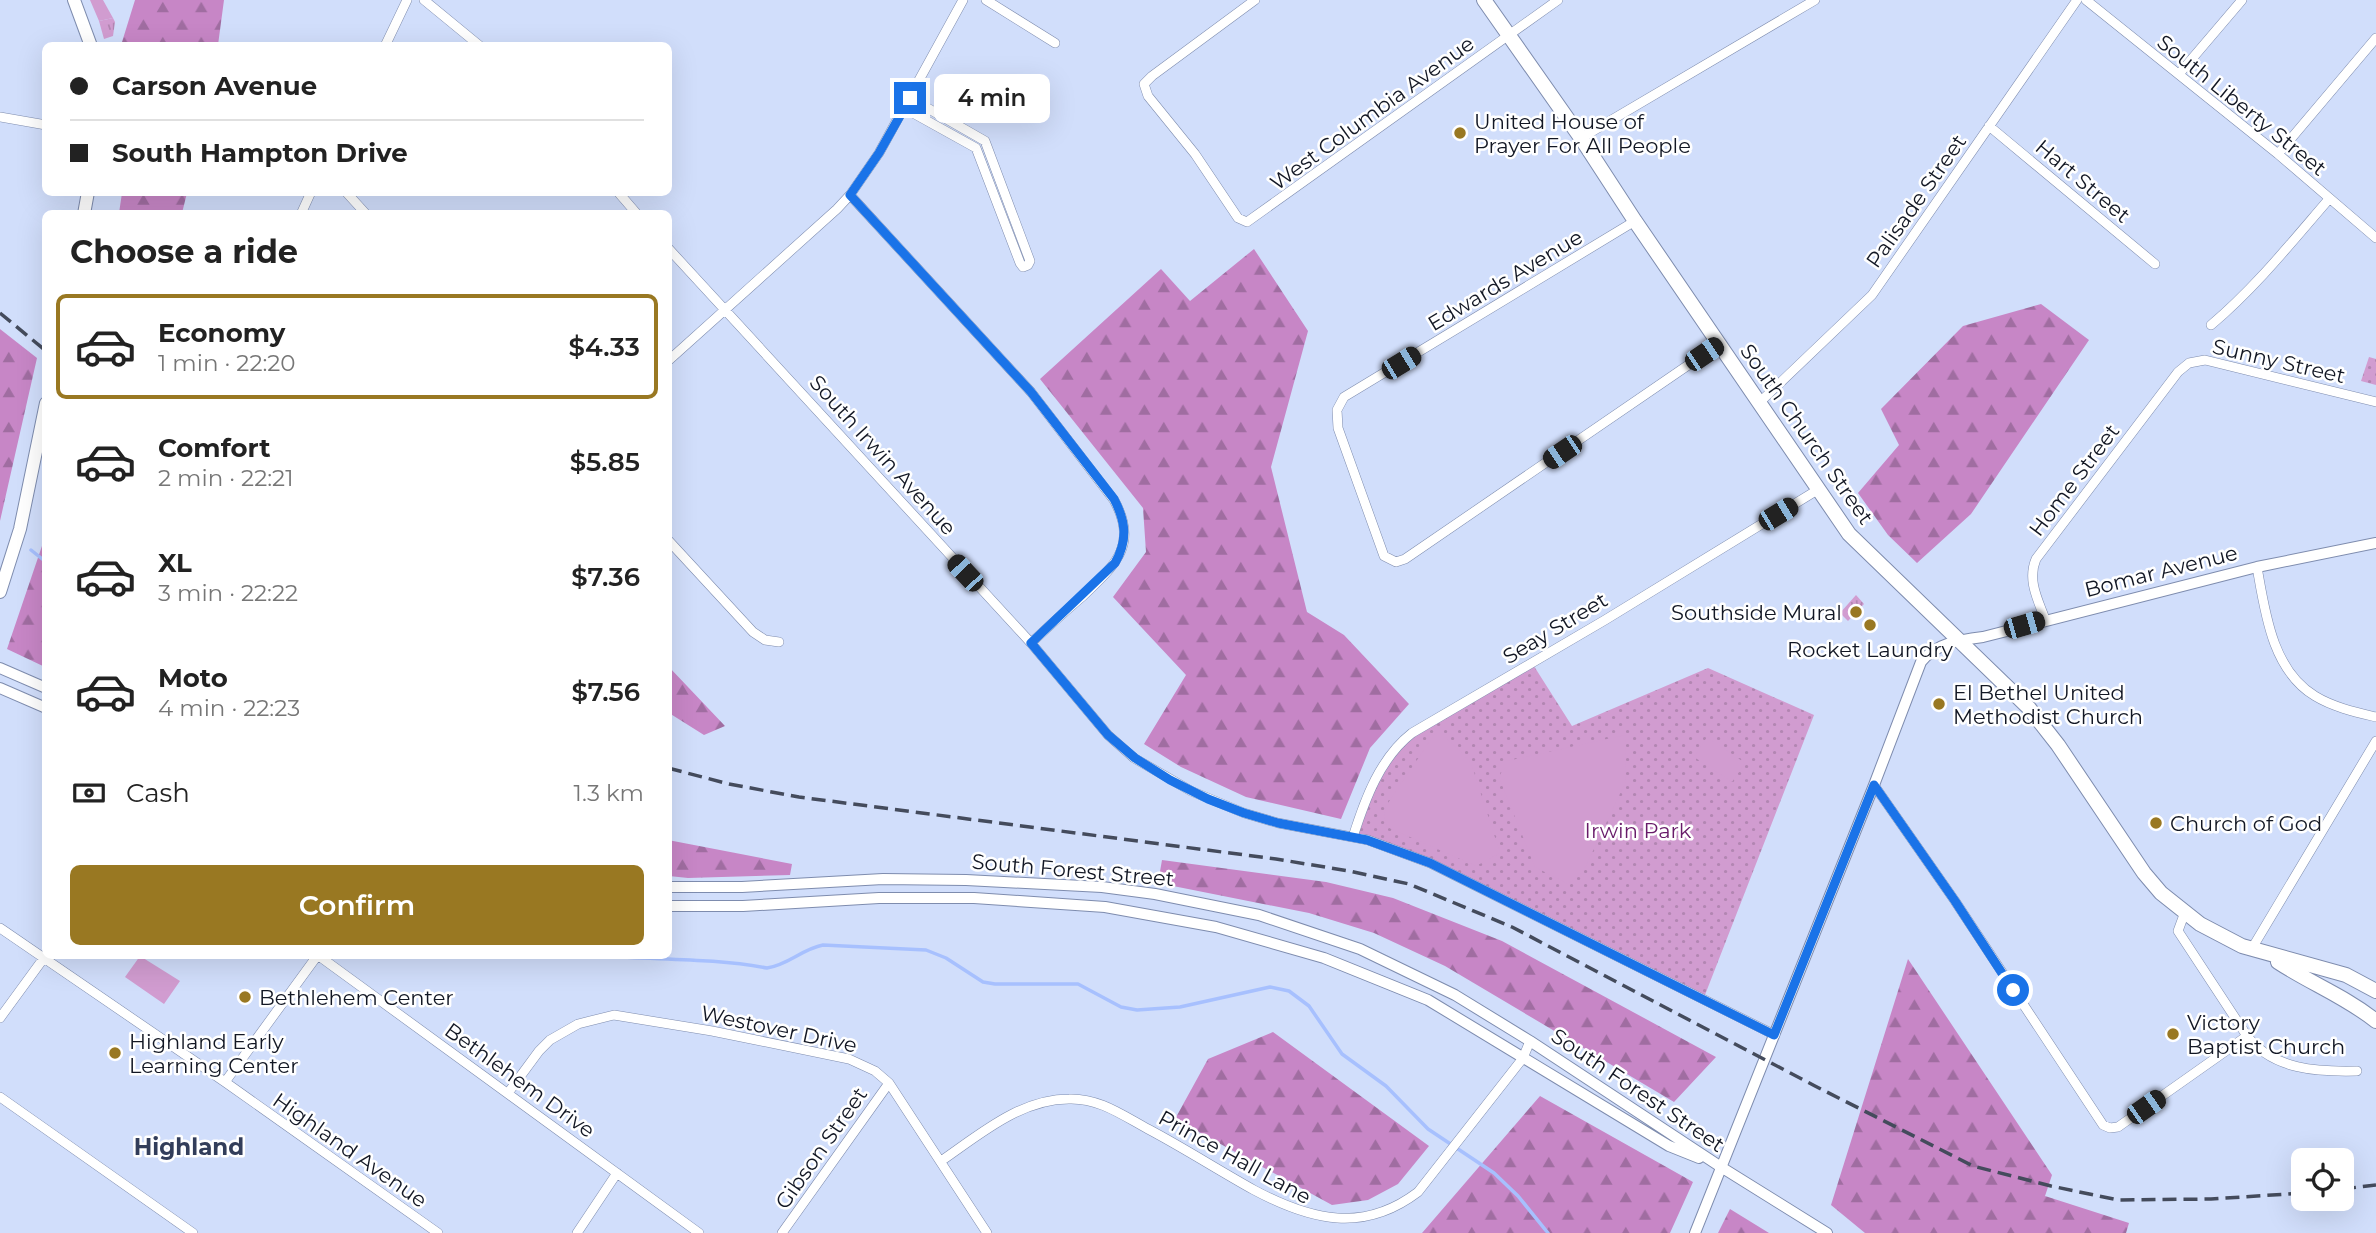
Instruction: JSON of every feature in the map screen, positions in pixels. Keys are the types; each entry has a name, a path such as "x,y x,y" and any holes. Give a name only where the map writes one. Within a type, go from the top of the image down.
{"main road":[{"path":"74,0 90,42"},
{"name":"South Church Street","path":"1484,0 1581,138 1849,534 2029,708 2058,744 2144,873 2161,893 2218,935 2251,950 2346,975 2376,991"},
{"path":"0,592 20,529 42,422"},
{"path":"2268,955 2376,1021"}],"street":[{"path":"387,42 407,0"},
{"path":"424,0 475,42"},
{"path":"672,357 850,195 879,153 963,0"},
{"path":"986,0 1055,43"},
{"name":"West Columbia Avenue","path":"1255,0 1144,84 1148,96 1195,154 1238,218 1247,222 1255,219 1558,0"},
{"path":"1581,138 1815,0"},
{"name":"Palisade Street","path":"1760,402 1872,295 2077,0"},
{"name":"South Liberty Street","path":"2086,0 2278,154 2376,238"},
{"path":"2179,74 2242,0"},
{"path":"2278,154 2376,38"},
{"path":"904,108 976,148 1020,263 1023,267 1028,265 1030,261 985,141 910,98"},
{"path":"0,117 42,124"},
{"name":"Hart Street","path":"1989,126 2155,264"},
{"path":"976,148 985,141"},
{"path":"850,195 1031,392 1114,499 1122,514 1125,539 1122,552 1115,563 1031,643"},
{"path":"350,196 362,210"},
{"path":"621,196 634,210"},
{"path":"2211,325 2262,277 2329,199"},
{"name":"Edwards Avenue","path":"1636,222 1344,397 1337,410 1338,428 1384,556 1396,562 1405,559 1719,344"},
{"name":"South Irwin Avenue","path":"672,252 1031,643 1108,735 1135,758 1170,780 1244,813 1396,849 1470,882 1774,1035"},
{"name":"Sunny Street","path":"2178,372 2189,363 2205,360 2376,402"},
{"name":"Home Street","path":"2045,620 2032,583 2036,559 2178,372"},
{"name":"Seay Street","path":"1353,837 1379,774 1397,746 1412,733 1605,620 1819,489"},
{"path":"672,544 753,632 765,640 779,642"},
{"name":"Bomar Avenue","path":"1695,1233 1921,662 1929,652 1957,640 1983,637 2257,566 2376,544"},
{"path":"2257,566 2277,649 2291,675 2301,686 2323,701 2376,717"},
{"path":"0,668 42,686"},
{"path":"0,688 42,706"},
{"path":"2251,950 2376,741"},
{"path":"1874,785 1955,901 2103,1125 2118,1127 2247,1036"},
{"name":"South Forest Street","path":"672,887 742,887 884,879 966,880 1102,887 1181,898 1259,915 1360,949 1455,995 1721,1167"},
{"name":"South Forest Street","path":"672,906 917,897 1049,902 1161,915 1270,941 1376,978 1428,1000 1669,1146 1721,1167"},
{"path":"2185,912 2178,931 2247,1036 2262,1051 2297,1068 2328,1072 2357,1071"},
{"name":"Highland Avenue","path":"0,928 42,954"},
{"path":"0,1018 43,959"},
{"name":"Highland Avenue","path":"49,959 438,1233"},
{"path":"225,1082 316,959"},
{"name":"Bethlehem Drive","path":"322,959 699,1233"},
{"name":"Westover Drive","path":"508,1093 550,1040 578,1024 614,1015 712,1031 849,1059 875,1071 889,1083 987,1233"},
{"name":"Prince Hall Lane","path":"941,1161 1025,1108 1054,1100 1083,1099 1111,1108 1304,1216 1345,1226 1372,1222 1397,1210 1418,1192 1523,1058 1530,1041"},
{"name":"Gibson Street","path":"782,1233 889,1083"},
{"path":"0,1097 193,1233"},
{"path":"1721,1167 1827,1233"},
{"path":"577,1233 617,1173"}],"green space":[{"path":"90,0 103,0 113,18 99,21"},
{"path":"135,0 224,0 218,42 122,42"},
{"path":"113,18 113,36 104,39 99,21"},
{"path":"121,196 186,196 183,210 119,210"},
{"path":"1254,249 1308,331 1271,467 1307,612 1344,635 1409,704 1370,748 1341,819 1246,797 1181,767 1144,744 1186,675 1113,597 1146,552 1143,508 1040,379 1161,269 1190,301"},
{"path":"2041,304 2089,340 1971,514 1917,563 1888,535 1858,493 1899,445 1881,409 1963,326"},
{"path":"0,329 37,358 0,521"},
{"path":"2369,357 2376,359 2376,385 2361,381"},
{"path":"42,546 42,666 7,649"},
{"path":"1856,595 1864,604 1848,621 1840,613"},
{"name":"Irwin Park","path":"1532,663 1572,726 1708,668 1814,715 1703,1000 1470,882 1353,837 1360,815 1397,746"},
{"path":"672,670 725,726 704,735 672,715"},
{"path":"1438,729 1471,763 1500,853 1476,866 1387,827 1384,816 1386,806"},
{"path":"1625,735 1626,781 1583,872 1568,884 1535,867 1499,777 1507,761"},
{"path":"1707,737 1745,763 1732,782 1694,757"},
{"path":"672,841 792,864 790,875 672,876"},
{"path":"1162,860 1326,882 1393,898 1502,941 1716,1057 1674,1102 1445,966 1374,933 1309,913 1158,883"},
{"path":"138,959 145,959 180,981 164,1004 125,977"},
{"path":"1908,959 2052,1175 2045,1196 2129,1223 2126,1233 1865,1233 1831,1205"},
{"path":"1273,1032 1429,1146 1398,1184 1368,1200 1332,1205 1175,1119 1208,1059"},
{"path":"1540,1096 1693,1182 1670,1233 1422,1233"},
{"path":"1730,1209 1769,1233 1718,1233"}],"waterway":[{"path":"31,550 42,559"},
{"path":"666,959 767,968 823,945 926,950 946,958 983,982 1078,984 1121,1007 1137,1010 1180,1007 1270,987 1289,991 1309,1006 1342,1054 1386,1086 1428,1129 1494,1173 1518,1196 1548,1233"}],"railway":[{"path":"0,313 42,348"},
{"path":"672,769 729,784 799,797 1276,859 1409,884 1512,927 1973,1166 2118,1200 2211,1199 2291,1194"},
{"path":"2354,1188 2376,1185"}],"place":[{"name":"United House of Prayer For All People","path":"1460,133"},
{"name":"Southside Mural","path":"1856,612"},
{"name":"Rocket Laundry","path":"1870,625"},
{"name":"El Bethel United Methodist Church","path":"1939,704"},
{"name":"Church of God","path":"2156,823"},
{"name":"Bethlehem Center","path":"245,997"},
{"name":"Victory Baptist Church","path":"2173,1034"},
{"name":"Highland Early Learning Center","path":"115,1053"}],"district":[{"name":"Highland","path":"189,1147"}],"route":[{"path":"910,98 879,153 850,195 1031,392 1114,499 1122,514 1125,539 1122,552 1115,563 1031,643 1121,747 1170,780 1244,813 1278,823 1367,840 1430,863 1774,1035 1874,785 2013,990"}]}
